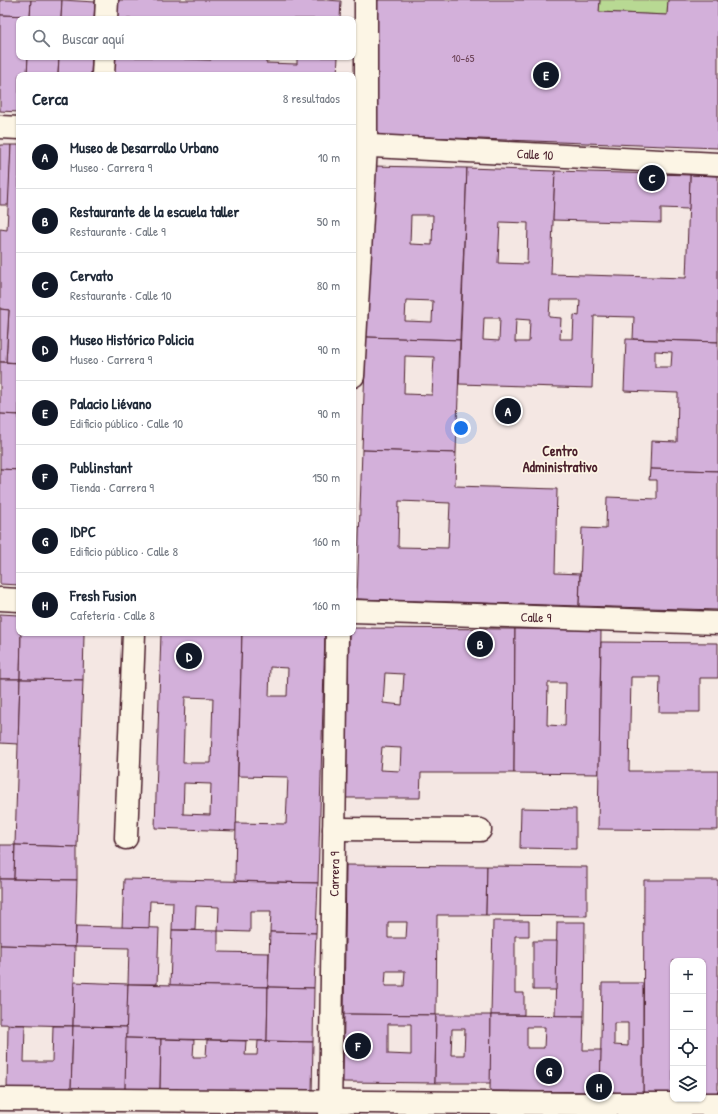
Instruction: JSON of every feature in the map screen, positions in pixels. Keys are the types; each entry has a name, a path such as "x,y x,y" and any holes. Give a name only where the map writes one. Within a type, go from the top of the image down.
{"street":[{"path":"106,16 107,0"},
{"path":"356,261 359,146 366,0"},
{"path":"103,72 104,60"},
{"path":"0,127 16,128"},
{"name":"Calle 10","path":"359,146 718,164"},
{"path":"0,599 16,600"},
{"name":"Calle 9","path":"356,611 718,623"},
{"path":"126,838 134,636"},
{"name":"Carrera 9","path":"331,1108 337,636"},
{"path":"334,829 480,830"},
{"path":"0,1099 331,1108 590,1109 718,1104"}],"green space":[{"path":"600,0 668,0 667,15 599,12"}],"building":[{"path":"0,0 31,0 30,16 0,15"},
{"path":"31,0 62,0 61,16 30,16"},
{"path":"62,0 95,2 94,16 61,16"},
{"path":"117,0 341,1 340,16 116,16"},
{"path":"375,0 600,0 599,12 667,15 668,0 718,0 718,148 373,135"},
{"path":"0,15 30,16 16,16 16,60 28,60 27,72 16,72 16,112 0,111"},
{"path":"28,60 59,60 58,72 27,72"},
{"path":"59,60 92,60 91,72 58,72"},
{"path":"114,60 266,60 266,63 297,64 297,60 338,60 337,72 113,72"},
{"path":"0,145 11,145 9,205 0,205"},
{"path":"11,145 16,145 16,363 6,362 9,310 0,309 0,229 7,230"},
{"path":"372,166 467,168 460,340 366,337","holes":["411,215 433,215 432,245 410,244","406,300 433,301 432,322 405,321"]},
{"path":"467,168 555,171 551,274 686,278 690,175 718,176 718,342 633,339 634,317 594,316 592,388 459,384","holes":["500,222 528,223 527,264 498,263","550,300 580,300 579,316 574,315 573,339 560,339 561,318 549,317","484,318 500,318 499,341 483,340","516,319 530,320 529,342 515,342"]},
{"path":"555,171 690,175 689,209 661,208 661,223 553,220"},
{"path":"0,309 9,310 6,362 0,362"},
{"path":"366,337 460,340 456,453 362,450","holes":["405,356 434,357 432,395 404,394"]},
{"path":"626,339 718,342 718,471 650,469 651,441 677,442 678,393 624,391","holes":["655,351 672,352 671,367 655,367"]},
{"path":"0,362 16,363 16,415 0,414"},
{"path":"0,414 16,415 16,470 0,469"},
{"path":"362,450 456,453 455,486 557,489 555,573 580,574 579,606 357,599","holes":["399,501 450,503 448,548 398,547"]},
{"path":"0,469 16,470 16,585 0,584"},
{"path":"650,469 718,471 718,610 579,606 582,528 606,529 607,497 657,499 657,480 649,480"},
{"path":"0,614 16,615 16,636 21,636 20,679 0,679"},
{"path":"356,628 515,629 514,773 421,773 420,798 346,798 349,636 356,636","holes":["385,673 404,674 402,705 383,703","382,747 401,748 400,771 380,770"]},
{"path":"515,629 601,630 599,774 514,773","holes":["548,683 566,683 565,726 547,725"]},
{"path":"21,636 84,636 83,680 20,679"},
{"path":"161,636 242,636 236,831 155,828","holes":["185,697 213,698 211,763 183,763","184,783 211,784 210,815 183,814"]},
{"path":"242,636 325,636 318,883 235,881 236,823 286,824 288,777 238,776","holes":["270,667 288,668 287,696 269,696"]},
{"path":"601,642 718,643 718,678 700,678 700,712 659,712 660,677 631,677 629,771 718,771 718,830 598,829"},
{"path":"0,679 20,679 18,744 0,743"},
{"path":"20,679 83,680 77,847 15,845"},
{"path":"521,808 576,809 576,849 520,848"},
{"path":"0,845 15,845 14,879 0,879"},
{"path":"15,845 77,847 77,880 14,879"},
{"path":"346,865 487,866 486,915 437,915 436,1015 344,1014","holes":["388,922 407,922 406,938 388,938","386,971 405,971 404,986 385,986"]},
{"path":"487,866 587,867 587,916 486,915"},
{"path":"0,879 77,880 75,947 0,945"},
{"path":"124,879 318,883 316,933 270,932 271,911 250,911 250,932 218,931 219,907 196,906 195,930 172,930 173,902 150,901 149,928 122,928"},
{"path":"644,880 718,880 718,1093 706,1093 706,958 670,958 670,1093 643,1093"},
{"path":"493,921 529,921 529,936 515,936 515,993 524,993 524,1015 491,1015"},
{"path":"557,922 585,922 584,1016 555,1016"},
{"path":"76,926 159,928 157,984 128,984 129,948 75,947"},
{"path":"172,930 218,931 218,952 269,953 268,987 170,985"},
{"path":"270,932 316,933 314,988 268,987"},
{"path":"533,941 557,941 556,990 533,990"},
{"path":"0,945 75,947 73,1026 0,1024"},
{"path":"74,982 128,984 127,1027 73,1026"},
{"path":"602,983 643,983 643,1093 600,1092","holes":["614,1023 628,1023 628,1046 614,1045"]},
{"path":"128,984 268,987 267,1041 126,1038"},
{"path":"268,987 314,988 313,1042 267,1041"},
{"path":"344,1014 436,1015 435,1083 343,1082","holes":["388,1024 411,1024 411,1055 388,1054"]},
{"path":"436,1015 491,1015 491,1083 435,1083","holes":["452,1029 465,1029 464,1055 451,1055"]},
{"path":"491,1015 584,1016 583,1050 601,1050 600,1092 490,1091","holes":["527,1027 545,1027 544,1048 527,1048"]},
{"path":"8,1025 25,1025 24,1062 52,1062 53,1026 73,1026 71,1091 7,1090"},
{"path":"73,1026 127,1027 125,1092 71,1091"},
{"path":"126,1038 161,1039 160,1093 125,1092"},
{"path":"161,1039 194,1040 193,1057 206,1057 207,1040 246,1041 245,1055 257,1055 258,1041 313,1042 312,1094 160,1093"}],"place":[{"name":"Palacio Liévano","path":"546,75"},
{"name":"Cervato","path":"652,178"},
{"name":"Museo de Desarrollo Urbano","path":"508,411"},
{"name":"Restaurante de la escuela taller","path":"480,644"},
{"name":"Museo Histórico Policia","path":"189,656"},
{"name":"Publinstant","path":"358,1046"},
{"name":"IDPC","path":"549,1071"},
{"name":"Fresh Fusion","path":"599,1087"}],"district":[{"name":"Centro Administrativo","path":"560,460"}]}
